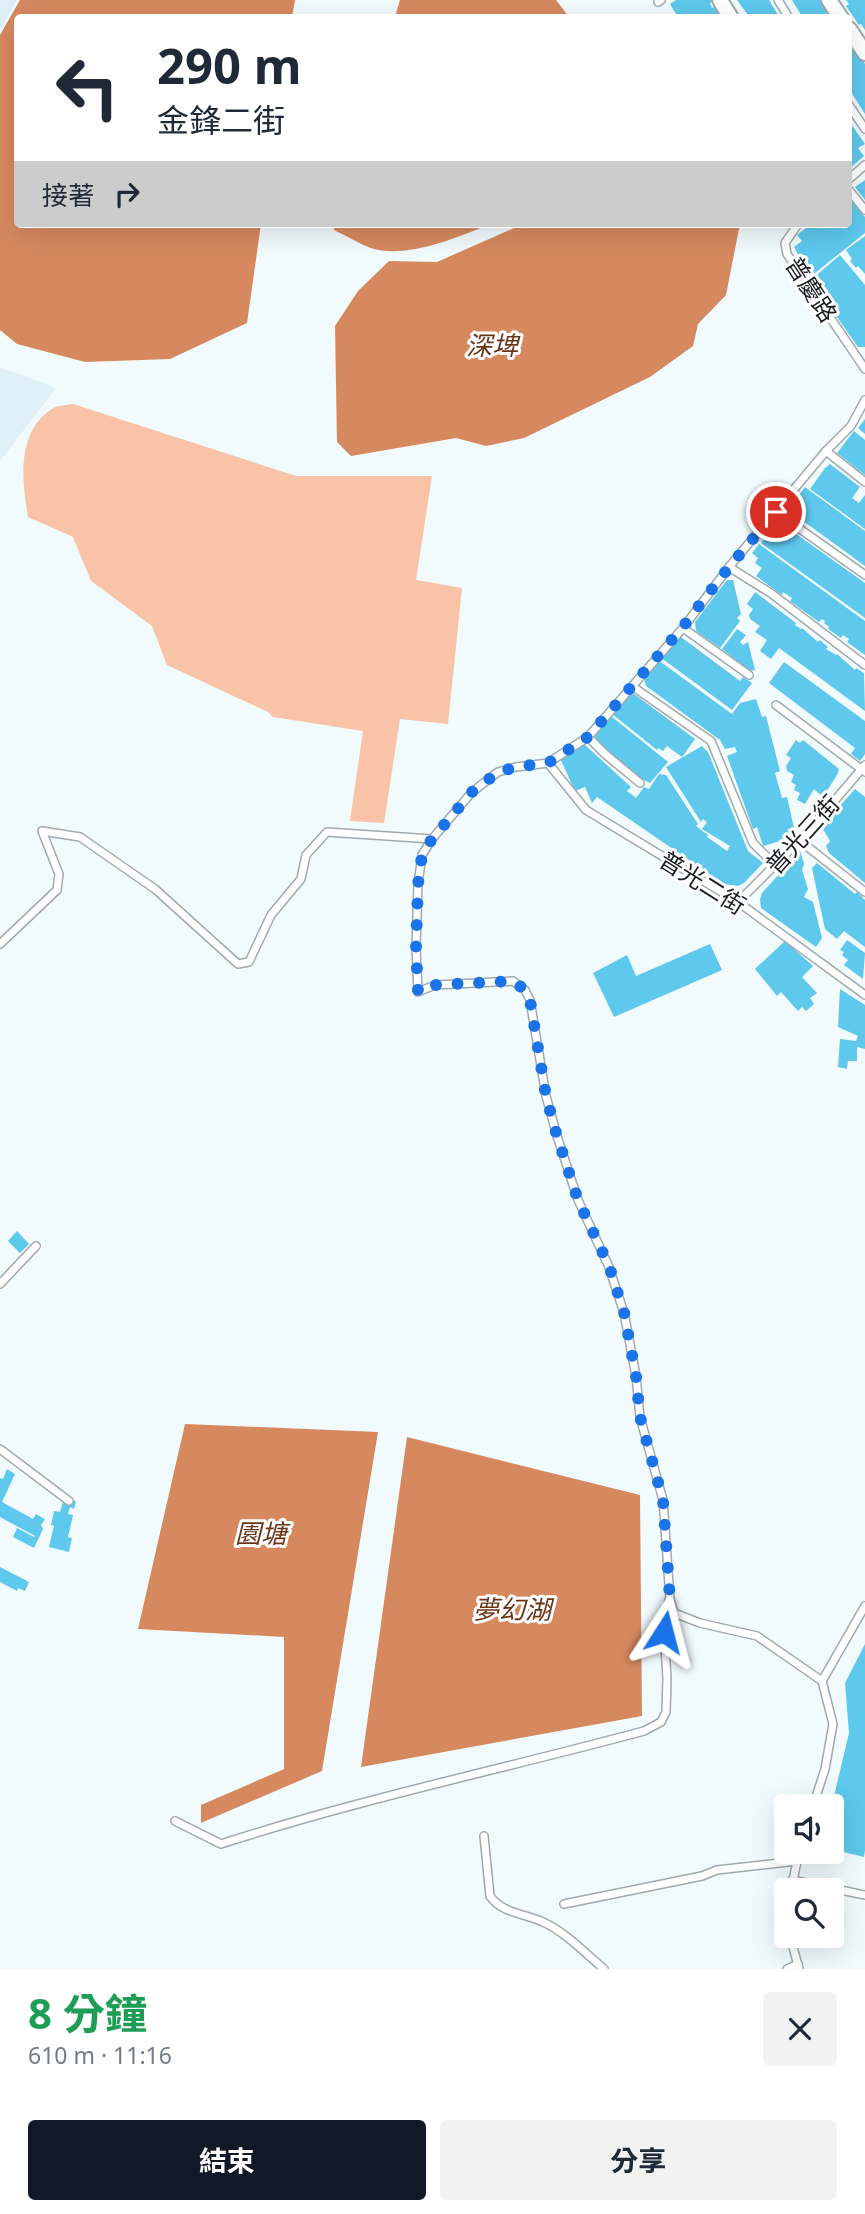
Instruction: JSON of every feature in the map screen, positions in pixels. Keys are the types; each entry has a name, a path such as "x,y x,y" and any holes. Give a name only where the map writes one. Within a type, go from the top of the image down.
{"street":[{"path":"852,34 865,53"}],"lane":[{"path":"852,110 865,129"},
{"path":"852,194 865,210"},
{"name":"普慶路","path":"795,228 785,243 787,254 865,369"},
{"path":"817,1794 825,1769 833,1724 822,1681 757,1636 700,1623 674,1613 670,1599 663,1500 640,1417 636,1376 624,1312 609,1266 578,1200 557,1136 546,1096 530,1000 525,990 513,981 435,985 418,992 418,884 422,855 432,839 472,792 498,772 548,763 588,737 682,628 826,451 851,426 865,400"},
{"path":"826,451 865,482"},
{"path":"776,512 865,575"},
{"path":"729,567 772,594 865,665"},
{"path":"682,628 749,675"},
{"path":"632,686 711,741 753,843 775,865"},
{"path":"776,705 864,769"},
{"path":"588,737 640,783"},
{"name":"普光二街","path":"548,763 586,810 738,902 865,995"},
{"name":"普光三街","path":"738,902 799,841 864,769"},
{"path":"0,944 57,890 59,874 42,831 80,837 155,889 238,964 249,962 271,915 301,879 306,855 327,832 432,839"},
{"path":"799,841 865,892"},
{"path":"0,1284 36,1246"},
{"path":"0,1449 69,1502"},
{"path":"175,1821 221,1844 402,1792 644,1731 661,1722 666,1712 664,1632 670,1599"},
{"path":"822,1681 865,1606"},
{"path":"484,1836 490,1896 494,1903 554,1927 604,1969"},
{"path":"564,1904 702,1876 717,1870 774,1864"},
{"path":"844,1891 865,1895"},
{"path":"787,1969 798,1967 793,1948"}],"shaded area":[{"path":"0,0 17,0 0,30"},
{"path":"0,367 56,388 0,461"},
{"path":"73,404 296,476 432,476 416,580 462,588 448,724 400,719 384,823 350,821 363,731 273,717 268,712 167,665 152,626 91,581 73,537 28,517 23,473 27,444 32,431 40,419 52,409"}],"water":[{"path":"20,0 295,0 293,14 14,14 14,228 260,228 247,323 170,359 85,362 17,344 0,330 0,35"},
{"path":"400,0 556,0 567,14 396,14"},
{"path":"481,228 434,245 403,251 374,249 334,230"},
{"name":"深埤","path":"514,228 739,228 726,295 698,324 693,346 650,377 524,438 486,446 456,438 351,456 337,442 335,326 358,291 389,261 437,262"},
{"name":"園塘","path":"185,1424 378,1432 322,1771 201,1823 201,1805 284,1769 284,1637 138,1629"},
{"name":"夢幻湖","path":"407,1437 640,1495 642,1716 361,1767"}],"building":[{"path":"676,0 714,0 710,3 712,8 720,3 727,14 676,14 670,4"},
{"path":"737,0 769,0 778,14 747,14"},
{"path":"792,0 821,0 830,14 801,14"},
{"path":"846,0 865,0 865,30 846,6 849,4"},
{"path":"854,46 865,64 865,114 852,94"},
{"path":"852,125 865,144 858,148 864,156 852,166"},
{"path":"865,180 865,200 855,187"},
{"path":"852,202 865,217 865,233 810,277 794,247 802,241 797,235 806,228 852,228"},
{"path":"865,236 865,274 850,261 852,259 846,250"},
{"path":"840,255 865,285 865,347 858,347 811,280"},
{"path":"865,419 865,434 858,428"},
{"path":"854,431 865,440 865,475 837,453"},
{"path":"830,464 860,487 852,498 859,503 865,495 865,529 810,489"},
{"path":"805,487 865,531 865,566 788,510"},
{"path":"778,521 865,583 865,618 761,543"},
{"path":"759,544 865,621 865,655 847,642 849,639 843,635 841,638 828,629 825,621 822,619 819,622 790,601 792,598 783,592 782,595 756,576 762,568 755,563 758,558 752,553"},
{"path":"727,580 733,580 741,614 737,618 740,621 720,648 696,631 695,622"},
{"path":"755,592 818,642 820,640 828,647 826,649 837,654 855,670 856,668 864,673 865,711 779,648 771,659 760,651 767,640 755,632 760,626 750,619 749,615 753,609 747,604"},
{"path":"737,629 746,635 740,642 743,645 748,642 755,670 750,671 722,649"},
{"path":"681,637 740,681 743,677 752,683 732,710 660,657 675,638"},
{"path":"658,660 732,714 740,703 756,699 762,717 766,716 780,771 775,773 782,798 787,797 794,828 788,829 790,838 763,846 757,827 753,829 727,756 737,752 735,747 725,749 720,740 646,686 644,678"},
{"path":"784,662 865,721 865,754 860,761 851,754 855,748 769,683"},
{"path":"634,694 695,739 682,757 667,746 663,751 658,748 657,750 612,714 627,696"},
{"path":"611,716 668,762 650,783 640,778 597,742 595,735"},
{"path":"796,740 800,743 803,740 839,769 823,797 814,789 805,804 797,800 800,793 794,790 796,785 791,782 794,775 787,771 786,766 791,758 786,755"},
{"path":"579,744 585,745 631,787 627,791 636,798 644,787 649,789 659,774 666,775 698,824 696,826 727,851 730,846 702,829 707,822 703,819 701,822 666,767 702,746 708,752 748,851 763,863 744,883 738,886 724,884 597,797 592,803 585,787 575,791 559,756"},
{"path":"855,789 865,797 865,883 829,853 826,846 830,841 823,829 824,824"},
{"path":"800,851 808,889 804,897 813,902 822,938 816,947 761,908 762,893"},
{"path":"817,863 865,900 865,947 844,931 837,939 825,929 812,868"},
{"path":"847,940 865,953 863,979 844,965 848,960 840,950"},
{"path":"785,941 813,966 802,977 817,993 810,998 814,1004 806,1011 802,1007 798,1011 781,992 777,996 755,969"},
{"path":"710,944 722,970 614,1017 593,973 627,955 636,976"},
{"path":"840,989 865,1005 865,1049 857,1047 857,1061 848,1061 847,1069 838,1067 840,1039 856,1041 858,1036 838,1027"},
{"path":"17,1231 29,1244 20,1253 8,1241"},
{"path":"7,1469 15,1474 2,1502 33,1519 36,1514 45,1519 34,1548 13,1537 17,1528 35,1536 0,1517 0,1478 3,1479"},
{"path":"64,1499 76,1501 74,1509 70,1507 68,1514 73,1515 68,1537 72,1538 69,1552 49,1547 54,1511 60,1512"},
{"path":"0,1567 29,1582 25,1591 18,1588 17,1591 0,1582"},
{"path":"865,1644 864,1857 844,1852 844,1794 835,1794 849,1733 845,1683"}],"route":[{"path":"664,1632 670,1599 663,1500 640,1417 636,1376 624,1312 609,1266 578,1200 557,1136 546,1096 530,1000 525,990 513,981 435,985 418,992 418,884 422,855 432,839 472,792 498,772 548,763 588,737 607,712 643,675 776,512"}]}
